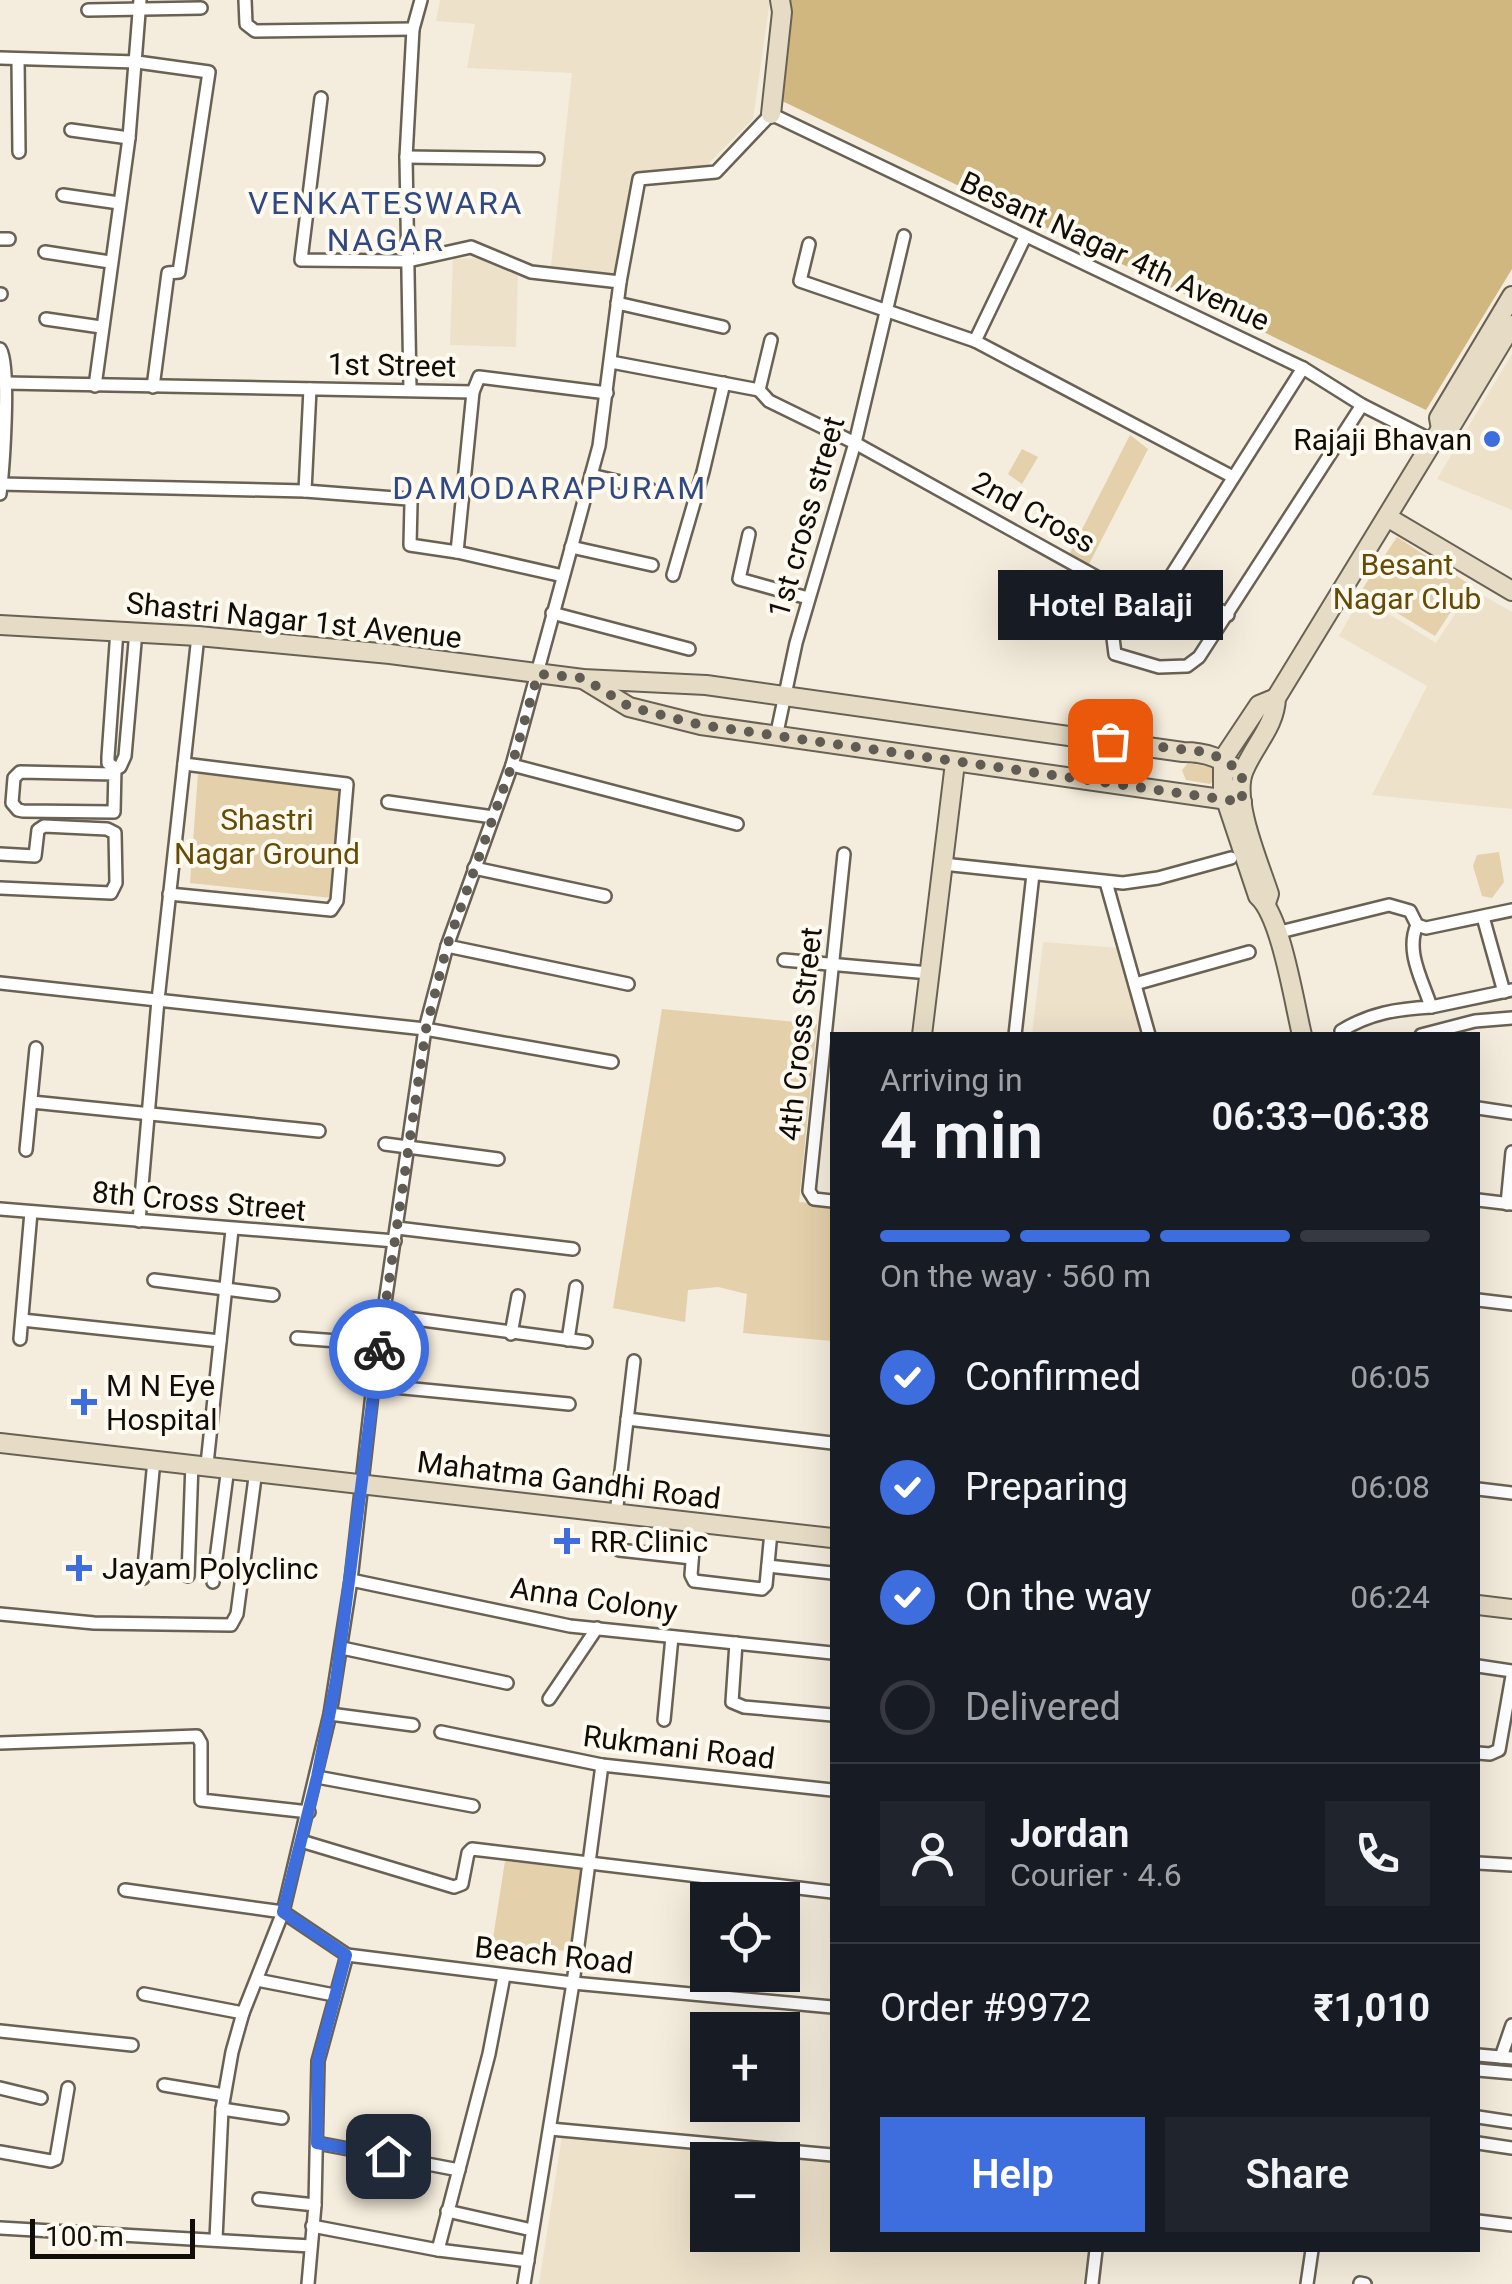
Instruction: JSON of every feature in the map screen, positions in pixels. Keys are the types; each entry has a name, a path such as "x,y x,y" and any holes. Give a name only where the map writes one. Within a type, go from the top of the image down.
{"street":[{"path":"245,0 246,24 255,31 414,30"},
{"path":"410,389 406,156 414,30 421,0"},
{"path":"216,2239 223,2102 243,2013 283,1912 317,1777 342,1648 373,1386 426,1029 447,946 512,765 592,475 639,179 716,172 771,114 780,0"},
{"path":"95,386 129,138 140,4"},
{"path":"88,10 140,4 202,8"},
{"path":"0,58 137,62 205,70 210,75 179,272 168,275 153,387"},
{"path":"18,59 19,152"},
{"path":"321,98 301,260 408,262 471,247 525,271 620,282"},
{"name":"Besant Nagar 4th Avenue","path":"771,114 1303,368 1362,405 1437,435"},
{"path":"72,130 129,138"},
{"path":"406,156 538,160"},
{"path":"64,195 120,203"},
{"name":"1st cross street","path":"776,737 783,695 855,442 904,236"},
{"path":"975,341 1024,236"},
{"path":"809,244 800,281 975,341 1233,478"},
{"path":"45,252 110,262"},
{"path":"1237,805 1242,773 1275,714 1276,698 1437,435 1439,418 1512,296"},
{"path":"617,303 723,327"},
{"path":"46,319 101,327"},
{"path":"1437,435 1451,426 1512,325"},
{"path":"610,362 759,390 771,340"},
{"path":"0,348 5,354 6,383 0,494"},
{"path":"1169,580 1303,368"},
{"path":"457,552 473,392 480,376 607,393"},
{"name":"1st Street","path":"6,383 473,392"},
{"path":"673,575 724,383"},
{"path":"306,491 310,389"},
{"name":"2nd Cross","path":"759,390 772,404 855,442 1120,590"},
{"path":"1228,615 1169,580 1120,590 1112,638 1115,654 1159,667 1187,666 1199,656 1228,615 1362,405"},
{"path":"592,475 650,489"},
{"path":"1,484 306,491 410,500 410,546 457,552 562,576"},
{"path":"1387,517 1512,591"},
{"path":"749,534 739,579 808,598"},
{"path":"571,547 652,565"},
{"path":"552,613 689,649"},
{"name":"Shastri Nagar 1st Avenue","path":"0,625 198,636 390,654 538,674 706,686 1205,752 1223,759"},
{"path":"127,631 108,757 115,771 113,812 18,810 12,803 14,778 20,772 115,771 120,767 125,756 127,631"},
{"path":"139,1222 158,1000 198,636"},
{"path":"583,678 630,707 701,725 1237,805"},
{"path":"1276,698 1258,704 1223,759 1258,896 1284,931 1301,1032"},
{"path":"1223,759 1242,773"},
{"path":"922,1032 955,763"},
{"path":"169,894 335,909 346,784 184,764"},
{"path":"512,765 737,824"},
{"path":"388,802 493,817"},
{"path":"0,854 35,856 38,830 44,826 111,830 116,836 116,883 110,893 0,888"},
{"name":"4th Cross Street","path":"830,1201 809,1194 844,854"},
{"path":"943,864 1106,882 1158,878 1230,858"},
{"path":"474,868 605,896"},
{"path":"1015,1032 1033,874"},
{"path":"1106,882 1148,1032"},
{"path":"1284,931 1389,905 1410,911 1416,926 1412,950 1431,1007"},
{"path":"1416,926 1426,928 1512,910"},
{"path":"1340,1031 1386,1010 1431,1007 1508,991 1483,917"},
{"path":"447,946 628,984"},
{"path":"1135,984 1249,952"},
{"path":"784,960 929,973"},
{"path":"0,983 426,1029 612,1062"},
{"path":"1433,1032 1512,1018"},
{"path":"1477,1032 1478,1021"},
{"path":"26,1150 36,1048"},
{"path":"32,1102 319,1131"},
{"path":"1480,1108 1512,1113"},
{"path":"385,1144 498,1160"},
{"path":"1480,1200 1510,1204 1512,1152"},
{"name":"8th Cross Street","path":"0,1209 232,1230 396,1234 573,1249"},
{"path":"20,1338 31,1212"},
{"path":"188,1576 232,1230"},
{"path":"154,1280 273,1294"},
{"path":"568,1340 576,1286"},
{"path":"511,1334 518,1296"},
{"path":"1480,1300 1511,1304 1512,1319"},
{"path":"385,1315 586,1342"},
{"path":"22,1320 220,1340"},
{"path":"297,1338 380,1344"},
{"path":"616,1514 634,1361"},
{"path":"373,1386 569,1404"},
{"path":"627,1419 830,1444"},
{"name":"Mahatma Gandhi Road","path":"0,1443 830,1538"},
{"path":"142,1578 154,1460"},
{"path":"213,1582 228,1467"},
{"path":"0,1614 94,1624 231,1625 237,1614 256,1470"},
{"path":"1480,1489 1512,1493"},
{"path":"695,1524 691,1576 696,1582 762,1589 766,1586 771,1532"},
{"path":"620,1550 692,1558"},
{"path":"768,1566 830,1573"},
{"name":"Anna Colony","path":"351,1580 570,1626 830,1653"},
{"path":"1480,1608 1512,1612"},
{"path":"549,1699 597,1628"},
{"path":"664,1720 672,1637"},
{"path":"736,1643 732,1702 830,1715"},
{"path":"342,1648 507,1683"},
{"path":"1480,1666 1512,1674 1510,1710 1498,1750 1480,1753"},
{"path":"330,1714 413,1726"},
{"name":"Rukmani Road","path":"441,1732 602,1765 830,1790"},
{"path":"0,1742 199,1737 201,1800 309,1812"},
{"path":"524,2284 573,1984 602,1765"},
{"path":"317,1777 473,1806"},
{"path":"301,1840 454,1887 462,1884 472,1849 830,1892"},
{"path":"1480,1863 1512,1865"},
{"path":"124,1890 283,1912"},
{"name":"Beach Road","path":"283,1912 346,1955 573,1984 830,2007"},
{"path":"308,2284 315,2205 318,2061 346,1955"},
{"path":"438,2250 489,2054 504,1976"},
{"path":"256,1980 334,1995"},
{"path":"144,1994 243,2013"},
{"path":"1480,2055 1506,2058 1512,2024"},
{"path":"0,2031 132,2044"},
{"path":"1480,2070 1512,2073"},
{"path":"164,2085 282,2118"},
{"path":"0,2088 41,2098"},
{"path":"0,2152 56,2159 68,2088"},
{"path":"1480,2118 1512,2122"},
{"path":"550,2129 830,2154"},
{"path":"317,2143 459,2170"},
{"path":"1480,2143 1512,2148"},
{"path":"259,2200 315,2205"},
{"path":"447,2211 532,2230"},
{"path":"1480,2220 1512,2225"},
{"path":"312,2226 528,2262"},
{"path":"0,2228 311,2246"},
{"path":"1092,2284 1096,2252"},
{"path":"1308,2284 1312,2252"}],"shaded area":[{"path":"440,0 770,0 753,119 704,168 634,173 612,280 551,266 572,73 467,68 475,24 436,21"},
{"path":"790,0 1512,0 1512,269 1426,410 778,99"},
{"path":"479,258 518,271 516,347 450,345 453,259"},
{"path":"1512,354 1512,510 1437,479"},
{"path":"1472,589 1512,612 1512,809 1372,795 1427,686 1339,636 1361,597 1436,643"},
{"path":"1043,942 1120,948 1147,1032 1032,1032"},
{"path":"562,2136 690,2148 690,2252 800,2252 800,2158 830,2161 830,2252 1088,2252 1083,2284 539,2284"}],"green space":[{"path":"1130,435 1148,449 1088,566 1069,555"},
{"path":"1022,449 1038,457 1022,484 1008,474"},
{"name":"Besant Nagar Club","path":"1397,537 1469,584 1435,636 1361,591"},
{"path":"1188,763 1215,768 1218,777 1210,784 1186,780 1182,770"},
{"name":"Shastri Nagar Ground","path":"198,774 344,789 332,898 190,883"},
{"path":"1499,852 1504,882 1492,898 1482,896 1473,866 1477,855"},
{"path":"662,1009 817,1024 799,1202 830,1205 830,1341 743,1333 747,1294 718,1287 688,1290 685,1322 613,1308"},
{"path":"505,1861 583,1870 569,1951 492,1945"}],"way so far":[{"path":"379,1349 426,1029 447,946 512,765 538,674 583,678 630,707 701,725 1242,802 1242,773 1223,759 1205,752 1110,741"}],"place":[{"name":"Rajaji Bhavan","path":"1492,439"},
{"name":"Hotel Balaji","path":"1110,741"},
{"name":"M N Eye Hospital","path":"84,1402"},
{"name":"RR Clinic","path":"567,1541"},
{"name":"Jayam Polyclinc","path":"79,1568"}],"district":[{"name":"VENKATESWARA NAGAR","path":"386,222"},
{"name":"DAMODARAPURAM","path":"550,488"}],"route":[{"path":"379,1349 336,1681 283,1912 346,1955 318,2061 317,2143 388,2156"}]}
